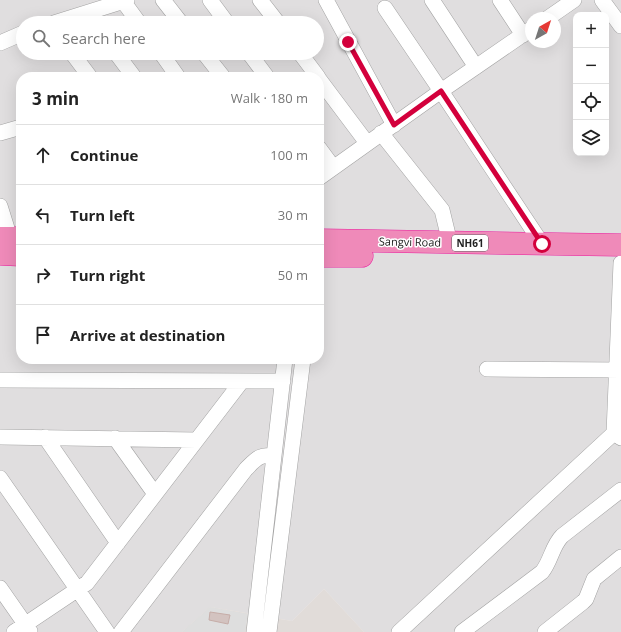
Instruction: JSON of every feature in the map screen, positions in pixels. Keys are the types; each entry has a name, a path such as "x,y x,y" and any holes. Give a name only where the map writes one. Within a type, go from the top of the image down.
{"highway":[{"name":"Sangvi Road","path":"324,240 621,245"},
{"name":"Sangvi Road","path":"324,256 621,260"}],"street":[{"path":"163,0 176,16"},
{"path":"210,0 222,16"},
{"path":"260,0 273,16"},
{"path":"326,0 394,125"},
{"path":"432,0 476,67"},
{"path":"500,0 525,30"},
{"path":"602,0 621,26"},
{"path":"95,16 125,1 134,16"},
{"path":"554,12 564,3"},
{"path":"385,8 542,244"},
{"path":"324,174 525,33"},
{"path":"0,43 16,36"},
{"path":"77,60 86,72"},
{"path":"121,60 130,72"},
{"path":"166,60 174,72"},
{"path":"210,60 219,72"},
{"path":"254,60 263,72"},
{"path":"305,60 314,72"},
{"path":"324,86 367,143"},
{"path":"0,133 16,128"},
{"path":"381,133 442,210 450,242"},
{"path":"324,155 333,168"},
{"path":"0,206 10,244"},
{"path":"399,632 618,436 621,264"},
{"path":"254,632 285,364"},
{"path":"269,632 302,364"},
{"path":"487,369 619,370"},
{"path":"0,380 283,381"},
{"path":"0,588 23,629 86,583 242,381"},
{"path":"0,437 196,440"},
{"path":"45,437 118,542"},
{"path":"115,438 155,494"},
{"path":"121,632 246,469 256,459 265,455 274,456"},
{"path":"0,478 6,498 77,589 107,632"},
{"path":"462,632 542,572 546,568 558,540 621,490"},
{"path":"545,632 583,602 586,599 594,580 621,557"},
{"path":"258,591 274,593"}],"shaded area":[{"path":"0,0 621,0 621,632 364,632 324,589 292,621 210,607 182,632 0,632"},
{"path":"324,589 364,632 182,632 210,607 292,621"},
{"path":"210,607 248,614 245,632 182,632"}],"building":[{"path":"210,612 230,615 228,624 209,620"}],"route":[{"path":"348,42 394,125 441,91 542,244"}]}
